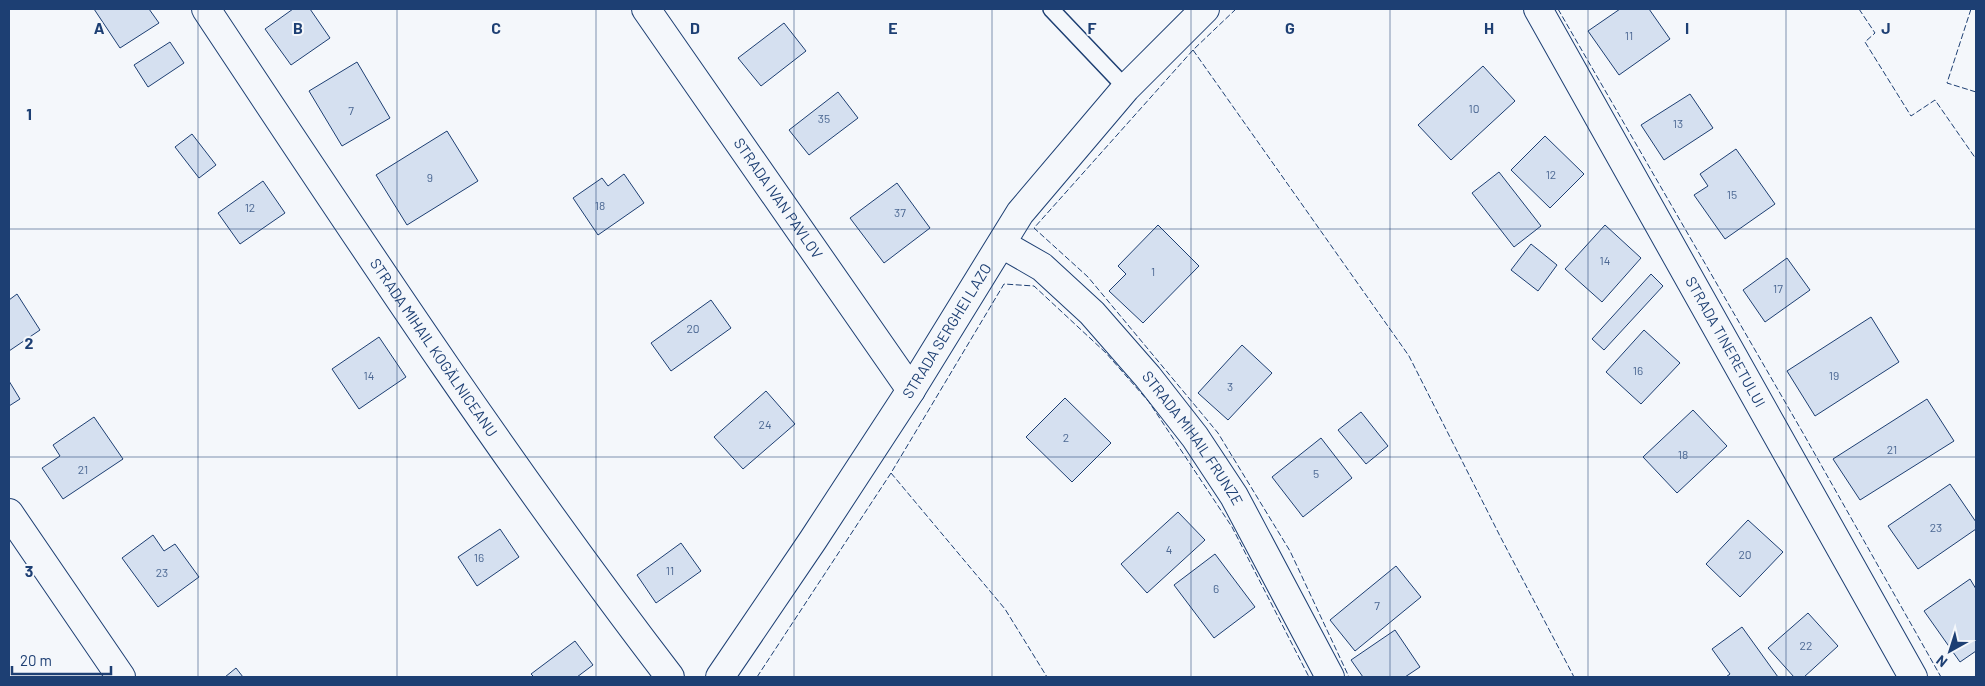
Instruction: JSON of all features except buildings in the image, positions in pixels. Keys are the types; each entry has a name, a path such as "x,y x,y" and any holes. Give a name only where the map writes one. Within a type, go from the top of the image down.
{"street":[{"name":"STRADA MIHAIL KOGĂLNICEANU","path":"206,9 356,234 601,586 670,677"},
{"name":"STRADA IVAN PAVLOV","path":"646,9 911,390"},
{"name":"STRADA SERGHEI LAZO","path":"720,677 813,540 911,390 1020,212 1126,88 1205,9"},
{"name":"STRADA TINERETULUI","path":"1538,9 1913,677"},
{"name":"STRADA MIHAIL FRUNZE","path":"1002,244 1042,267 1092,313 1148,377 1195,437 1234,496 1330,677"},
{"path":"9,513 121,677"}],"lane":[{"path":"1051,9 1126,88"}],"fence":[{"path":"1236,9 1193,50 1034,228 1088,277 1218,433 1290,551 1349,677"},
{"path":"1558,9 1803,433 1941,677"},
{"path":"1859,9 1875,33 1865,42 1911,116 1935,100 1976,159"},
{"path":"1971,9 1947,83 1976,92"},
{"path":"1193,50 1409,356 1574,677"},
{"path":"757,677 891,473 1004,284 1034,286 1106,353 1149,402 1232,527 1309,677"},
{"path":"891,473 1005,609 1047,677"}]}
